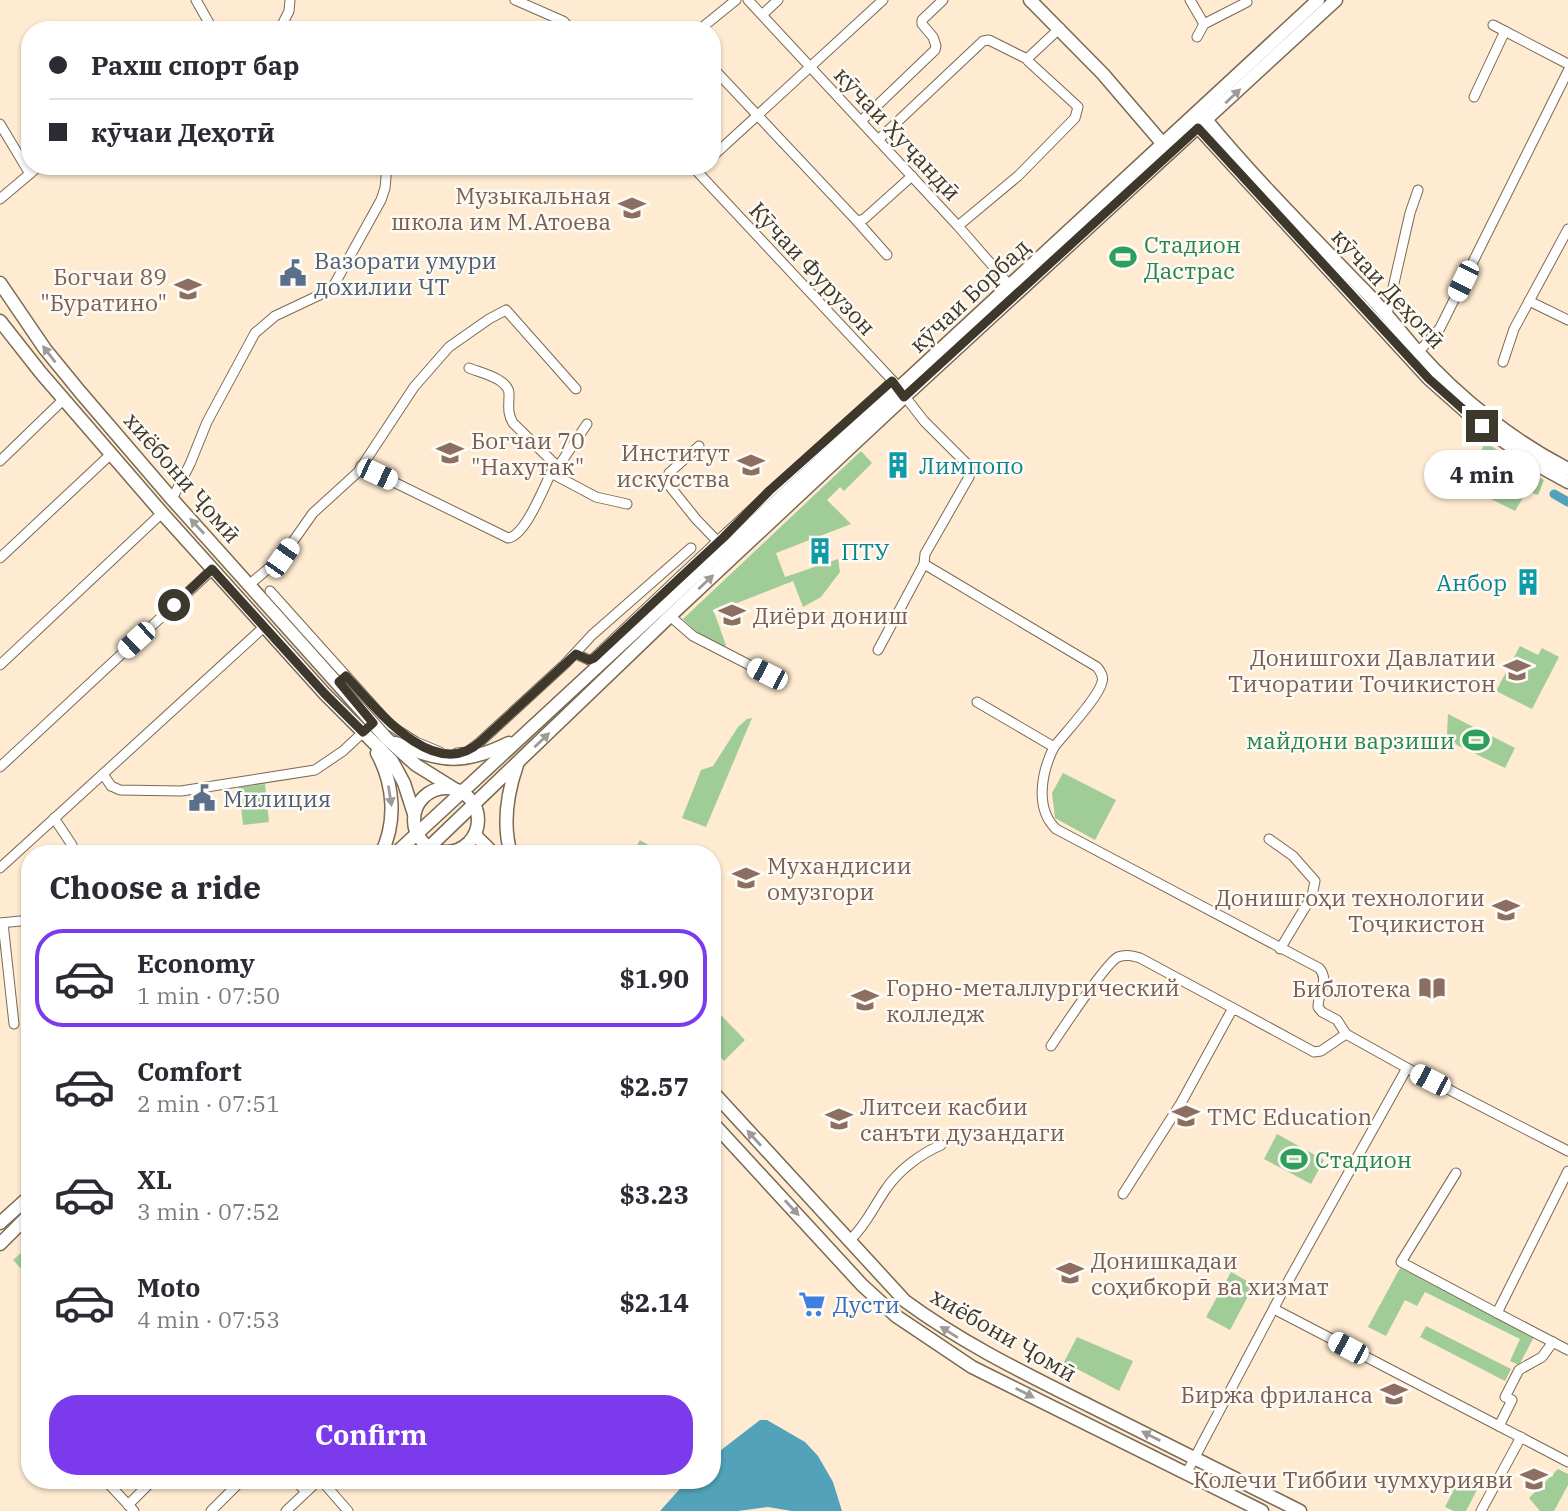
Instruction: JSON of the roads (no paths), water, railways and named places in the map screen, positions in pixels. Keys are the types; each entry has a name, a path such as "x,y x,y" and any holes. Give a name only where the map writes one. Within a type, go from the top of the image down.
{"main road":[{"path":"1030,0 1103,74 1163,144"},
{"name":"кӯчаи Борбад","path":"1014,290 1163,144 1199,120 1318,0"},
{"name":"кӯчаи Борбад","path":"405,845 458,790 522,737 722,546 1014,290 1199,120 1336,0"},
{"name":"кӯчаи Деҳотӣ","path":"1199,120 1387,314 1415,356 1486,415 1568,469"},
{"name":"кӯчаи Деҳотӣ","path":"1199,120 1415,356 1456,405 1539,466 1568,482"},
{"name":"хиёбони Ҷомӣ","path":"0,283 45,349 172,499 342,679 387,739 416,765 458,790"},
{"name":"хиёбони Ҷомӣ","path":"1,324 162,513 264,627 391,761 404,783 414,814"},
{"name":"кӯчаи Борбад","path":"431,845 670,616 898,389"},
{"path":"99,440 113,429"},
{"path":"366,736 383,765 391,796 391,830 385,845"},
{"path":"387,739 431,753 472,754 522,737"},
{"path":"510,845 506,819 517,765"},
{"name":"кӯчаи Борбад","path":"414,814 423,796 432,790 458,790"},
{"path":"458,790 474,804 478,814 475,835 469,845"},
{"path":"414,814 417,834 422,845"},
{"path":"475,835 485,845"},
{"name":"хиёбони Ҷомӣ","path":"721,1101 905,1301 929,1318 1013,1367 1300,1511"},
{"name":"хиёбони Ҷомӣ","path":"721,1132 879,1302 928,1339 972,1367 1262,1511"},
{"path":"768,1182 783,1170"},
{"path":"0,1223 21,1204"},
{"path":"2,1237 21,1221"}],"street":[{"path":"196,0 208,21"},
{"path":"284,21 290,0"},
{"path":"515,0 563,21"},
{"path":"710,21 736,0"},
{"name":"кӯчаи Хуҷандӣ","path":"748,0 1014,290"},
{"path":"762,15 778,0"},
{"path":"721,148 883,0"},
{"path":"861,121 935,50 933,37 922,24 922,20 943,0"},
{"path":"1190,0 1204,24"},
{"path":"1197,37 1204,24 1247,2"},
{"path":"1493,25 1568,64"},
{"path":"1027,59 1060,28"},
{"path":"1474,97 1505,31"},
{"path":"878,140 983,41 989,40 1027,59 1075,104 1075,118 1018,176 958,226"},
{"path":"1415,356 1440,328 1568,71"},
{"path":"721,77 887,255"},
{"path":"0,124 21,159"},
{"path":"0,200 29,175"},
{"path":"172,499 207,422 255,334 275,316 328,291 334,285 381,200 386,175"},
{"name":"Кӯчаи Фурузон","path":"703,175 970,469 925,554 924,564"},
{"path":"857,221 864,219 912,176"},
{"path":"1387,314 1410,213 1418,190"},
{"path":"1503,362 1514,329 1568,230"},
{"path":"1529,301 1568,320"},
{"path":"250,584 282,558 313,513 358,472 409,394 449,347 502,312 506,310 576,389"},
{"path":"469,368 504,383 508,389 508,416 555,470 596,497 627,504"},
{"path":"0,461 64,399"},
{"path":"361,466 508,538 514,538 586,424"},
{"path":"576,654 589,660 594,658 722,546 668,484 669,473 699,446"},
{"path":"0,558 111,454"},
{"path":"0,665 162,513"},
{"path":"472,754 576,654 592,635 691,548"},
{"path":"878,650 924,564 1097,667 1102,684 1054,747 1045,767 1042,780 1045,812 1049,822 1056,829 1322,970 1324,981 1318,1007 1337,1020 1346,1034 1406,1068 1568,1151"},
{"path":"0,767 212,569"},
{"path":"270,591 342,679 391,726 431,753"},
{"path":"670,616 693,636 767,674"},
{"path":"25,845 264,627"},
{"path":"978,702 1054,747"},
{"path":"103,774 111,786 120,790 181,791 315,770 366,736 373,723"},
{"path":"54,818 72,845"},
{"path":"1269,839 1293,856 1315,881 1312,896 1280,949"},
{"path":"0,869 21,849"},
{"path":"14,1024 1,923 21,921"},
{"path":"1051,1046 1111,962 1126,955 1140,958 1314,1052 1321,1051 1346,1034"},
{"path":"1124,1194 1181,1102 1233,1008"},
{"path":"1186,1474 1406,1068"},
{"path":"851,1239 859,1231 887,1186 929,1150 941,1145"},
{"path":"1497,1313 1568,1171"},
{"path":"1456,1173 1401,1262 1568,1350"},
{"path":"1274,1309 1568,1462"},
{"path":"1499,1426 1512,1400 1505,1397 1519,1370 1542,1357 1553,1342"},
{"path":"1481,1511 1521,1437"},
{"path":"114,1489 131,1508 146,1489"},
{"path":"211,1511 233,1489"},
{"path":"303,1489 306,1492"},
{"path":"286,1511 310,1489"},
{"path":"328,1489 348,1511"}],"water":[{"path":"760,1420 767,1420 805,1442 818,1456 833,1482 842,1511 792,1511 768,1507 738,1511 660,1511 680,1489 721,1489 721,1450"}],"waterway":[{"path":"1554,494 1568,502"}],"place":[{"name":"Музыкальная школа им М.Атоева","path":"632,208"},
{"name":"Стадион Дастрас","path":"1123,257"},
{"name":"Вазорати умури дохилии ЧТ","path":"293,273"},
{"name":"Богчаи 89 \"Буратино\"","path":"188,289"},
{"name":"Богчаи 70 \"Нахутак\"","path":"450,453"},
{"name":"Институт искусства","path":"751,465"},
{"name":"Лимпопо","path":"898,465"},
{"name":"ПТУ","path":"820,551"},
{"name":"Анбор","path":"1528,582"},
{"name":"Диёри дониш","path":"732,615"},
{"name":"Донишгохи Давлатии Тичоратии Точикистон","path":"1517,670"},
{"name":"майдони варзиши","path":"1476,740"},
{"name":"Милиция","path":"202,798"},
{"name":"Мухандисии омузгори","path":"746,878"},
{"name":"Донишгоҳи технологии Тоҷикистон","path":"1506,910"},
{"name":"Библотека","path":"1432,988"},
{"name":"Горно-металлургический колледж","path":"865,1000"},
{"name":"TMC Education","path":"1186,1116"},
{"name":"Литсеи касбии санъти дузандаги","path":"839,1119"},
{"name":"Стадион","path":"1294,1159"},
{"name":"Донишкадаи соҳибкорӣ ва хизмат","path":"1070,1273"},
{"name":"Дусти","path":"812,1304"},
{"name":"Биржа фриланса","path":"1394,1394"},
{"name":"Колечи Тиббии чумхурияви","path":"1534,1479"}]}
